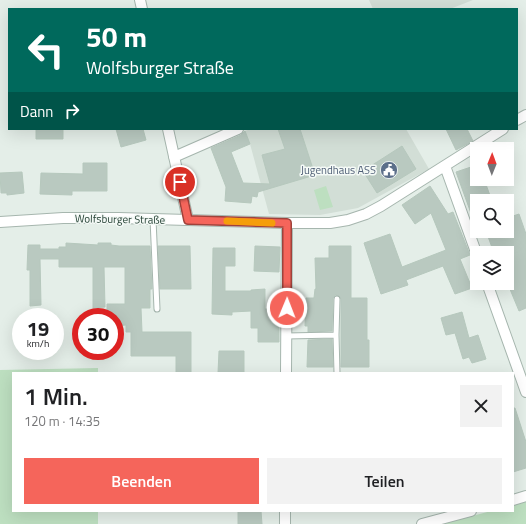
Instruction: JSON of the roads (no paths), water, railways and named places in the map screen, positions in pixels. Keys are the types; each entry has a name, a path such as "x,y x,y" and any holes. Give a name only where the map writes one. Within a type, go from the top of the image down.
{"street":[{"path":"168,130 188,220"},
{"path":"174,157 236,130"},
{"name":"Wolfsburger Straße","path":"0,222 63,218 287,223 330,223 348,220 366,214 380,206 501,130"},
{"path":"445,166 474,246"},
{"path":"286,372 287,223"},
{"path":"490,290 526,392"},
{"path":"514,500 526,496"},
{"path":"285,512 285,524"},
{"path":"422,524 467,512"}],"lane":[{"path":"153,219 157,309"},
{"path":"337,299 337,372"},
{"path":"286,336 336,335"}],"place":[{"name":"Jugendhaus ASS","path":"389,170"}]}
